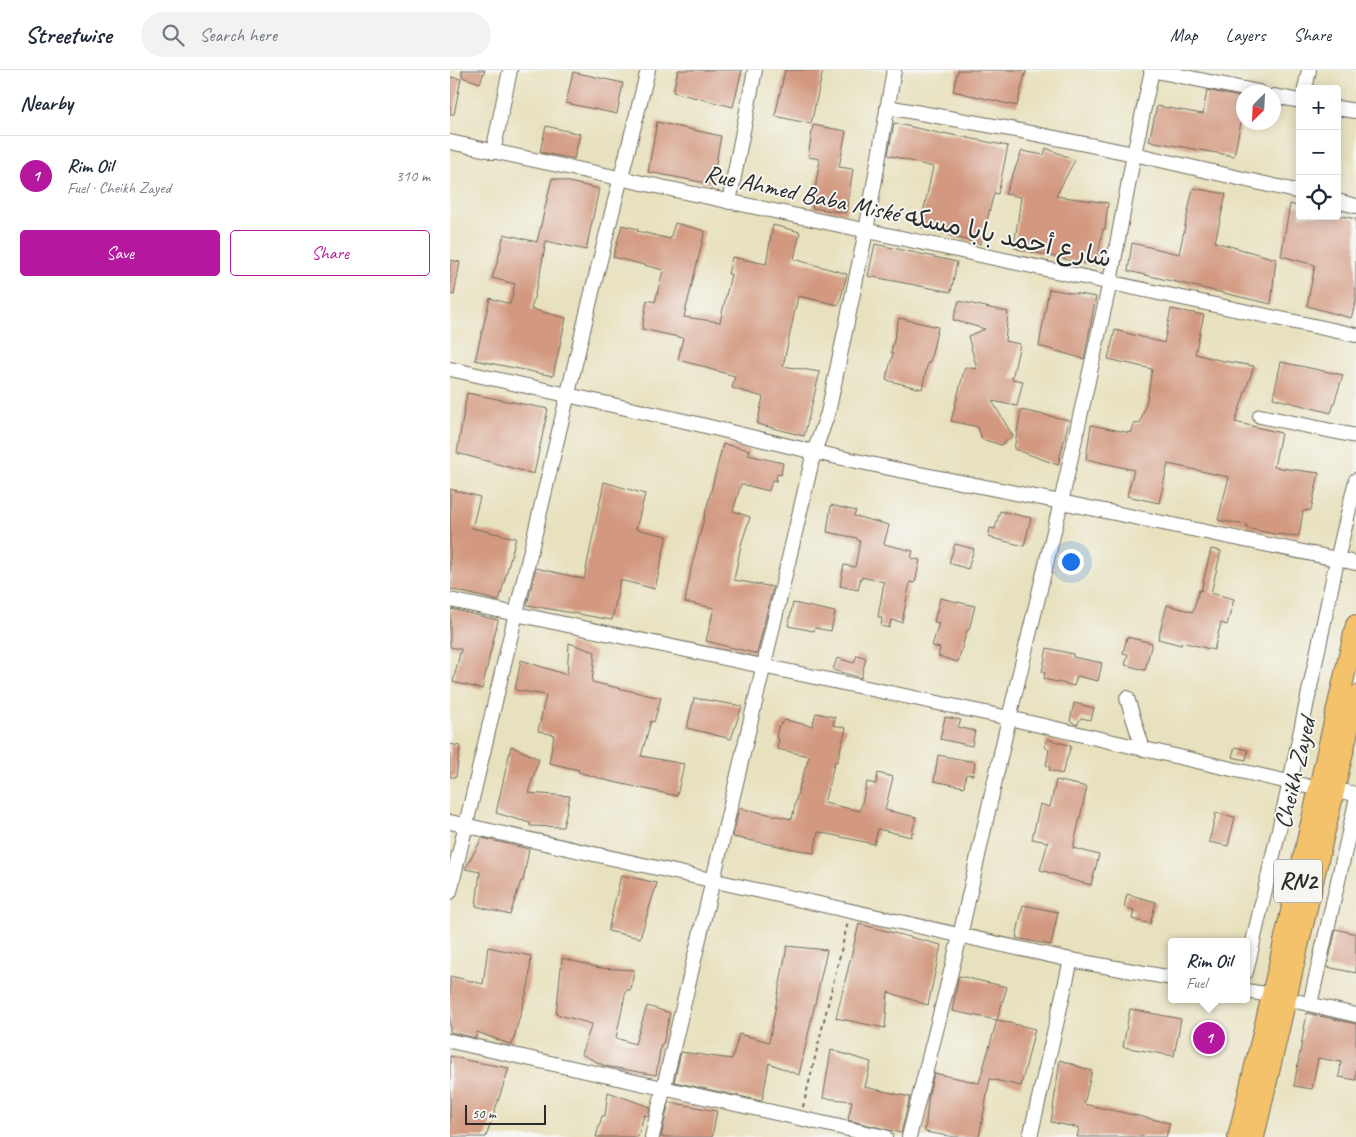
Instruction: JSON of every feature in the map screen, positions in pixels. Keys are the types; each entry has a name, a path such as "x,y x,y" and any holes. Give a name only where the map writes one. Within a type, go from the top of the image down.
{"highway":[{"name":"Cheikh Zayed","path":"1254,1137 1279,997 1326,789 1356,625"},
{"name":"Cheikh Zayed","path":"1326,789 1356,696"},
{"name":"Cheikh Zayed","path":"1238,1137 1279,997"}],"street":[{"path":"493,152 510,70"},
{"path":"450,892 620,178 648,70"},
{"path":"729,202 755,70"},
{"path":"652,1137 814,452 828,413 866,231 894,70"},
{"path":"910,1137 960,936 1009,718 1061,502 1110,282 1152,70 1236,87"},
{"path":"1306,85 1309,70"},
{"path":"1281,97 1296,100"},
{"path":"887,107 1016,130 1134,154 1296,191"},
{"path":"1341,109 1356,111"},
{"name":"Rue Ahmed Baba Miské شارع أحمد بابا مسكه","path":"450,142 1356,335"},
{"path":"1341,202 1356,206"},
{"path":"450,370 689,422 814,452 1356,563"},
{"path":"1260,416 1356,436"},
{"path":"1250,955 1356,480"},
{"path":"450,600 1009,718 1290,782 1356,794"},
{"path":"1127,698 1143,749"},
{"path":"1310,1004 1356,802"},
{"path":"450,822 960,936 1071,960 1168,977"},
{"path":"1030,1137 1071,960"},
{"path":"1250,992 1356,1015"},
{"path":"450,1041 885,1137"}],"path":[{"path":"800,1119 851,911"}],"building":[{"path":"462,70 485,70 480,83 462,77"},
{"path":"678,70 742,70 733,107 673,92"},
{"path":"785,70 823,70 811,124 775,116"},
{"path":"958,70 1026,70 1017,106 953,91"},
{"path":"573,72 623,83 617,114 566,103"},
{"path":"450,77 461,79 454,114 450,114"},
{"path":"1207,90 1236,96 1236,130 1239,130 1234,156 1149,141 1157,106 1203,114"},
{"path":"657,122 721,136 712,184 648,172"},
{"path":"894,123 1008,146 998,194 994,193 981,244 920,227 933,167 888,155"},
{"path":"813,125 846,131 839,167 853,169 846,213 812,208 820,159 808,157"},
{"path":"546,126 580,134 574,159 540,152"},
{"path":"1046,148 1075,160 1056,196 1108,203 1105,229 1103,229 1096,266 1014,248 1021,197 1005,194 1022,151 1044,155"},
{"path":"552,178 599,189 586,250 546,241 531,309 566,318 553,376 475,360 490,298 510,304 515,284 492,278 504,234 537,242"},
{"path":"1193,188 1226,194 1215,242 1276,259 1271,304 1128,271 1132,243 1179,254"},
{"path":"1290,204 1296,206 1296,220 1341,220 1341,216 1356,219 1356,302 1351,318 1307,306 1315,265 1281,256"},
{"path":"675,223 705,231 684,317 720,322 731,274 728,274 732,257 766,264 773,225 800,232 794,259 847,274 839,305 798,296 783,366 820,372 804,436 757,424 763,397 732,388 735,376 678,360 683,338 642,329 647,300 655,302 663,270 613,257 622,225 638,229 637,231 670,239"},
{"path":"875,244 957,262 951,292 868,276"},
{"path":"450,260 460,262 454,295 450,294"},
{"path":"1049,289 1096,297 1084,359 1039,346"},
{"path":"959,301 1008,312 1005,341 1020,344 1012,379 1023,381 1017,406 992,401 1013,436 1001,445 982,439 978,427 951,421 965,367 977,369 968,336 985,329 953,320"},
{"path":"1171,309 1204,315 1195,354 1254,366 1235,422 1281,433 1274,467 1319,473 1311,510 1303,511 1299,536 1273,534 1247,528 1247,525 1218,520 1229,477 1168,464 1159,503 1127,496 1134,470 1086,459 1091,425 1131,433 1134,424 1140,423 1147,400 1152,369 1108,359 1115,330 1164,343"},
{"path":"899,318 938,327 922,389 886,380"},
{"path":"1281,362 1343,375 1331,413 1273,398"},
{"path":"467,393 548,409 534,474 457,453"},
{"path":"1021,410 1069,420 1058,465 1014,449"},
{"path":"723,444 750,450 748,455 783,463 781,475 777,474 776,481 772,480 769,491 741,484 733,511 750,517 741,545 734,580 773,587 757,654 706,641 714,608 685,602 691,569"},
{"path":"604,482 645,494 636,529 667,536 655,589 620,580 612,620 527,605 536,568 584,579"},
{"path":"450,489 480,497 472,528 516,538 499,601 450,589"},
{"path":"831,505 856,511 854,516 889,525 884,544 913,551 911,558 920,560 915,583 910,582 902,622 891,620 889,628 881,626 882,618 878,617 884,582 861,577 858,590 840,586 844,565 855,567 860,541 857,538 827,532"},
{"path":"1000,511 1031,518 1024,546 988,537 990,528 995,529"},
{"path":"955,544 974,549 968,569 949,563"},
{"path":"1211,549 1221,551 1211,593 1234,599 1227,625 1221,623 1214,650 1182,642 1181,645 1158,639 1167,605 1193,612 1199,590 1201,591"},
{"path":"940,598 975,606 958,662 938,656 940,648 932,646 939,623 934,622"},
{"path":"793,603 835,612 831,631 815,628 814,631 788,626"},
{"path":"450,609 498,620 482,689 453,682 461,649 450,647"},
{"path":"1127,637 1152,643 1145,670 1125,665 1128,654 1123,653"},
{"path":"569,643 595,652 592,682 661,698 654,722 651,721 641,756 684,764 677,796 609,781 578,772 579,770 549,763 554,735 538,731 546,695 515,690 521,660 567,675"},
{"path":"1047,648 1073,654 1073,657 1102,663 1098,681 1077,676 1074,686 1044,679 1045,673 1042,672"},
{"path":"857,655 866,658 861,678 833,670 837,658 854,663"},
{"path":"694,698 742,706 731,739 687,728"},
{"path":"1074,703 1094,708 1091,720 1081,718 1077,725 1070,721"},
{"path":"816,713 835,717 833,725 846,728 824,803 860,811 867,782 876,784 878,773 893,777 885,810 916,817 911,837 878,829 874,844 818,832 814,853 733,837 739,808 792,819 798,791 809,756 777,749 779,739 776,738 778,727 785,720 812,726"},
{"path":"945,717 961,720 958,727 975,731 972,746 940,739"},
{"path":"1047,739 1071,746 1062,774 1049,770 1050,767 1046,765 1049,750 1045,747"},
{"path":"450,744 460,746 456,777 450,777"},
{"path":"511,746 539,759 528,793 570,796 563,827 530,826 530,823 496,813"},
{"path":"1235,747 1248,750 1246,760 1232,757"},
{"path":"938,755 975,762 973,775 966,774 964,787 934,781"},
{"path":"1056,780 1087,787 1073,848 1099,855 1091,885 1040,870 1048,842 1032,839 1040,804 1050,807"},
{"path":"1216,813 1235,817 1228,846 1209,842"},
{"path":"482,838 529,849 523,881 521,881 510,915 476,906 480,872 465,869"},
{"path":"621,875 657,883 640,938 608,931"},
{"path":"1127,894 1156,902 1150,924 1132,919 1134,910 1124,907"},
{"path":"1023,905 1058,912 1051,945 1016,938"},
{"path":"859,924 941,945 928,1005 888,992 885,1028 836,1018"},
{"path":"1336,929 1356,934 1356,973 1327,967"},
{"path":"787,946 827,950 799,1075 769,1063 762,1101 674,1082 681,1052 732,1059 739,1034 769,1042"},
{"path":"488,947 531,956 529,983 512,1045 477,1032 476,1038 450,1032 450,976 483,984"},
{"path":"562,958 600,968 634,970 631,990 626,990 616,1038 635,1044 647,1006 670,1013 663,1044 661,1044 656,1075 605,1066 581,1054 592,1024 556,1014"},
{"path":"959,976 1007,987 997,1020 952,1011"},
{"path":"1130,1009 1181,1019 1174,1056 1123,1047"},
{"path":"1307,1013 1356,1024 1356,1080 1339,1077 1341,1062 1318,1058 1312,1089 1294,1086"},
{"path":"997,1020 1035,1029 1021,1086 990,1079 979,1137 955,1137 925,1132 929,1093 934,1073 979,1083"},
{"path":"1198,1030 1221,1034 1218,1047 1196,1042"},
{"path":"831,1050 871,1062 865,1087 910,1097 901,1133 848,1120 852,1101 823,1098"},
{"path":"450,1056 509,1068 486,1137 450,1137"},
{"path":"1060,1060 1092,1071 1084,1104 1170,1123 1166,1137 1077,1137 1079,1128 1051,1122"},
{"path":"608,1092 650,1107 648,1116 644,1115 638,1137 596,1137 602,1116 605,1116"},
{"path":"669,1102 717,1111 712,1137 661,1137"}],"place":[{"name":"Rim Oil","path":"1209,1038"}]}
